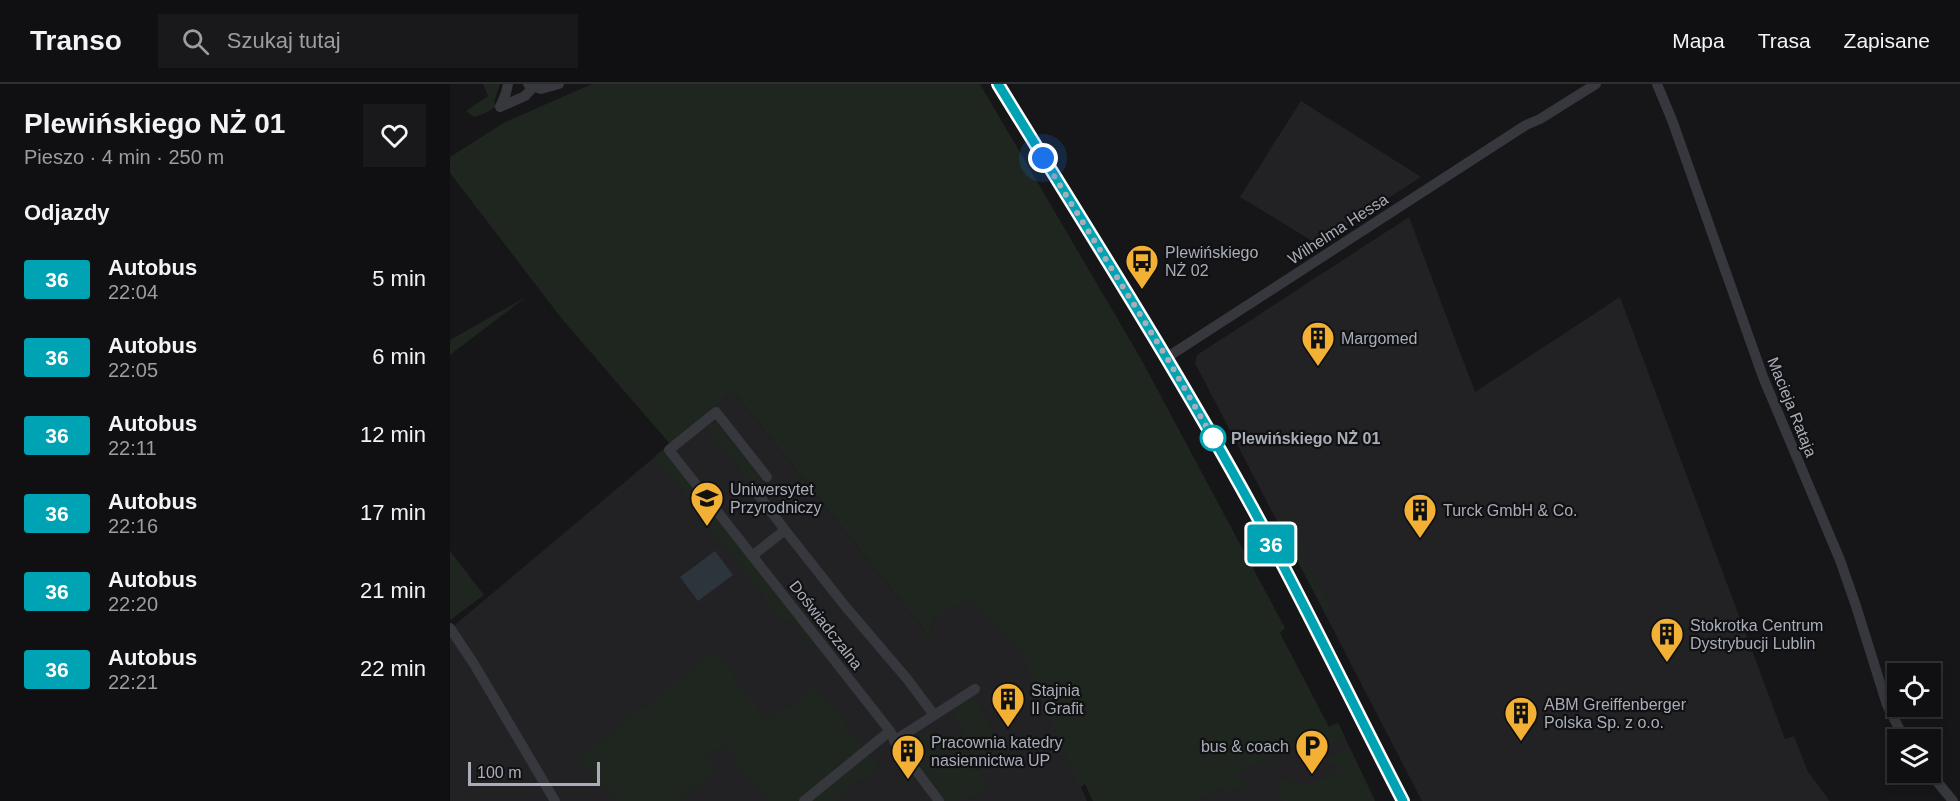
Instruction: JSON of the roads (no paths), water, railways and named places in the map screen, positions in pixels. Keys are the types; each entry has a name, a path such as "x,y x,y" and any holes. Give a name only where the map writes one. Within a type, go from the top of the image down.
{"street":[{"path":"508,84 500,107 525,96 533,85 541,89 559,84"},
{"path":"998,84 1167,358 1252,508 1403,801"},
{"name":"Wilhelma Hessa","path":"1526,125 1535,116 1583,84"},
{"name":"Wilhelma Hessa","path":"1167,358 1526,125 1540,119 1596,84"},
{"name":"Macieja Rataja","path":"1657,84 1676,131 1763,377 1840,560 1857,606 1887,705 1899,729"},
{"name":"Doświadczalna","path":"767,477 716,412 669,450 892,736 939,801"},
{"path":"757,493 934,715"},
{"path":"752,556 785,530"},
{"path":"450,628 474,664 555,801"},
{"path":"804,801 892,736 934,715 975,689"},
{"path":"1938,783 1953,801"}],"place":[{"name":"Plewińskiego NŻ 02","path":"1142,290"},
{"name":"Margomed","path":"1318,367"},
{"name":"Plewińskiego NŻ 01","path":"1213,438"},
{"name":"Uniwersytet Przyrodniczy","path":"707,527"},
{"name":"Turck GmbH & Co.","path":"1420,539"},
{"name":"Stokrotka Centrum Dystrybucji Lublin","path":"1667,663"},
{"name":"Stajnia II Grafit","path":"1008,728"},
{"name":"ABM Greiffenberger Polska Sp. z o.o.","path":"1521,742"},
{"name":"bus & coach","path":"1312,775"},
{"name":"Pracownia katedry nasiennictwa UP","path":"908,780"}]}
